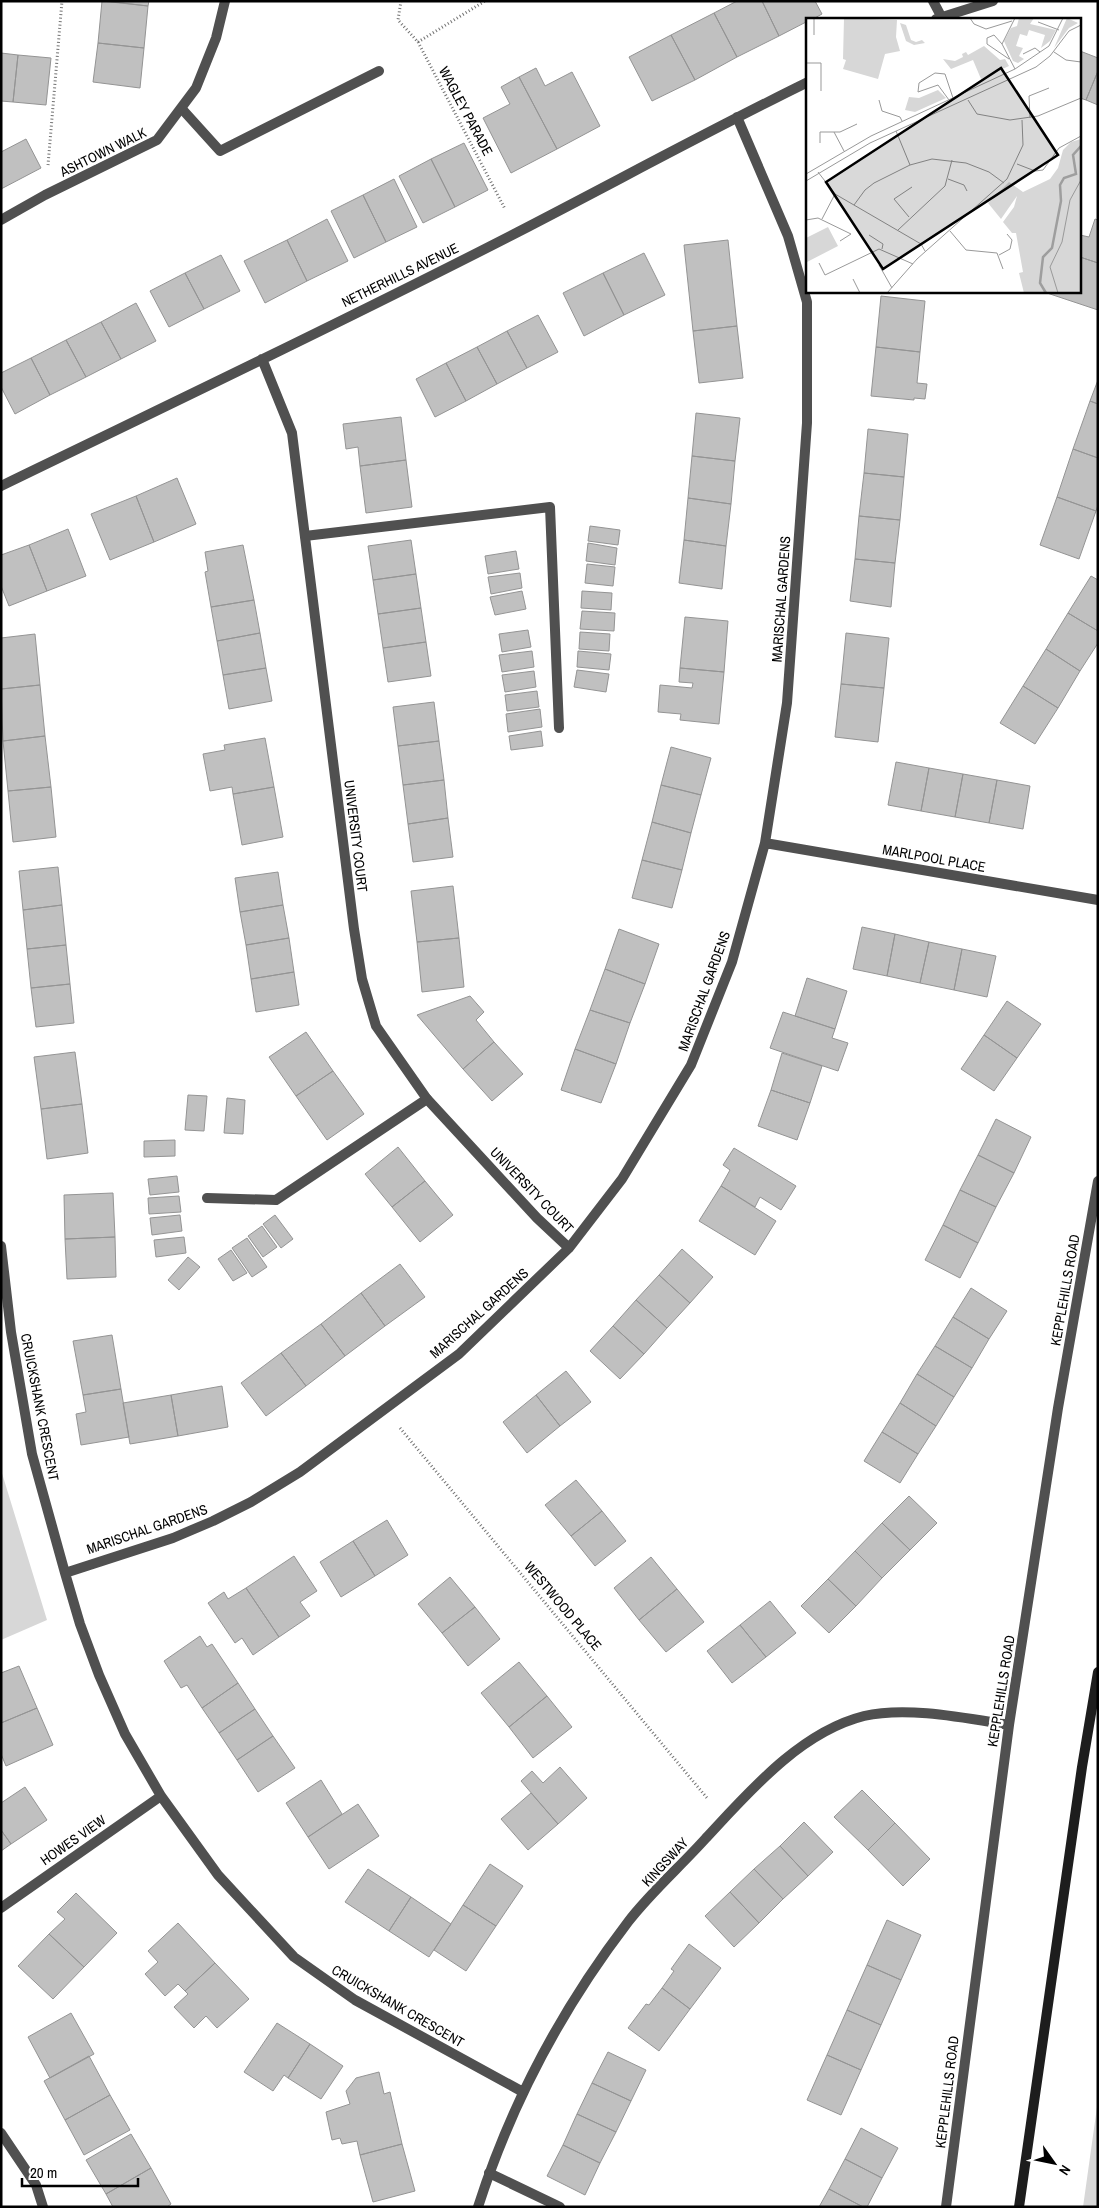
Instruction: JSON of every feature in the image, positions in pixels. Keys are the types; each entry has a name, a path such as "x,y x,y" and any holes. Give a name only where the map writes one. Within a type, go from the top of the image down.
{"street":[{"name":"ASHTOWN WALK","path":"1,220 46,195 157,140 196,88 216,38 225,1"},
{"path":"933,1 938,17 993,1"},
{"path":"182,109 220,151 379,71"},
{"name":"NETHERHILLS AVENUE","path":"1,486 517,232 806,83"},
{"name":"MARISCHAL GARDENS","path":"65,1573 173,1538 251,1502 300,1472 459,1354 569,1248 622,1179 691,1065 732,962 765,843 787,704 807,423 807,302 788,236 737,117"},
{"name":"UNIVERSITY COURT","path":"262,359 292,433 362,980 376,1026 427,1099 537,1218 569,1248"},
{"path":"305,536 550,507 559,728"},
{"name":"MARLPOOL PLACE","path":"765,843 1098,900"},
{"path":"207,1198 276,1200 427,1099"},
{"name":"KEPPLEHILLS ROAD","path":"946,2207 1009,1725 1058,1408 1098,1181"},
{"name":"CRUICKSHANK CRESCENT","path":"1,1246 11,1332 32,1454 65,1573 80,1624 99,1675 125,1734 161,1796 218,1874 294,1957 355,2000 522,2092"},
{"path":"1019,2207 1082,1767 1098,1672"},
{"name":"KINGSWAY","path":"478,2207 489,2173 522,2092 584,1983 629,1920 724,1818 770,1772 802,1747 832,1728 864,1716 894,1713 924,1714 1009,1725"},
{"name":"HOWES VIEW","path":"1,1908 161,1796"},
{"path":"1,2133 36,2185 43,2207"},
{"path":"489,2173 560,2207"}],"path":[{"path":"46,195 62,1"},
{"name":"WAGLEY PARADE","path":"401,1 398,20 418,42 517,232"},
{"path":"418,42 485,1"},
{"name":"WESTWOOD PLACE","path":"384,1409 724,1818"}],"shaded area":[{"path":"1,1470 47,1620 1,1640"},
{"path":"1098,2100 1098,2207 1083,2207"}],"building":[{"path":"102,1 148,6 144,48 98,43"},
{"path":"106,1 149,1 148,6"},
{"path":"737,1 762,1 779,36 737,57 714,13"},
{"path":"762,1 815,1 822,14 815,18 806,18 806,22 779,36"},
{"path":"714,13 737,57 695,80 671,35"},
{"path":"671,35 695,80 652,101 629,57"},
{"path":"98,43 144,48 140,88 93,82"},
{"path":"1082,52 1098,58 1098,71 1086,100 1082,99"},
{"path":"1,53 18,55 13,102 1,101"},
{"path":"18,55 51,58 46,105 13,102"},
{"path":"536,68 545,86 572,72 600,126 557,149 519,77"},
{"path":"1098,71 1098,105 1086,100"},
{"path":"519,77 557,149 511,173 483,118 510,104 501,87"},
{"path":"26,139 41,168 1,189 1,152"},
{"path":"464,143 488,190 455,207 431,159"},
{"path":"431,159 455,207 423,223 399,176"},
{"path":"394,179 417,227 386,242 363,195"},
{"path":"363,195 386,242 354,258 331,211"},
{"path":"327,219 348,261 307,281 287,240"},
{"path":"1095,219 1098,220 1098,263 1082,258 1082,235 1089,237"},
{"path":"287,240 307,281 265,303 244,261"},
{"path":"728,240 737,326 693,331 684,245"},
{"path":"644,253 665,295 624,315 603,273"},
{"path":"221,255 240,291 204,309 185,273"},
{"path":"1082,258 1098,263 1098,310 1047,293 1082,292"},
{"path":"185,273 204,309 169,327 150,291"},
{"path":"603,273 624,315 584,336 563,293"},
{"path":"881,296 925,301 920,352 876,347"},
{"path":"136,303 156,341 121,359 101,322"},
{"path":"538,315 558,352 527,368 507,331"},
{"path":"101,322 121,359 86,377 66,340"},
{"path":"737,326 743,378 699,383 693,331"},
{"path":"507,331 527,368 497,384 477,347"},
{"path":"66,340 86,377 50,395 31,358"},
{"path":"477,347 497,384 466,401 446,363"},
{"path":"876,347 920,352 917,383 927,384 925,399 914,398 914,400 871,396"},
{"path":"31,358 50,395 15,414 1,387 1,373"},
{"path":"446,363 466,401 435,417 416,379"},
{"path":"1098,380 1098,404 1090,401"},
{"path":"1090,401 1098,404 1098,458 1073,449"},
{"path":"696,413 740,418 735,461 692,456"},
{"path":"401,417 406,460 360,466 358,447 346,449 343,424"},
{"path":"868,429 908,434 904,477 864,473"},
{"path":"1073,449 1098,458 1098,505 1096,511 1057,497"},
{"path":"692,456 735,461 731,504 688,498"},
{"path":"406,460 412,507 366,513 360,466"},
{"path":"864,473 904,477 900,520 859,516"},
{"path":"177,478 196,524 154,542 136,496"},
{"path":"136,496 154,542 110,560 91,514"},
{"path":"1057,497 1096,511 1079,559 1040,545"},
{"path":"688,498 731,504 726,546 684,540"},
{"path":"859,516 900,520 895,563 855,559"},
{"path":"590,526 620,530 618,545 588,541"},
{"path":"68,529 86,576 47,591 29,545"},
{"path":"411,540 416,574 373,580 368,546"},
{"path":"684,540 726,546 722,589 679,583"},
{"path":"588,543 617,548 615,565 586,561"},
{"path":"29,545 47,591 9,606 1,586 1,555"},
{"path":"243,545 254,600 211,607 205,572 208,571 205,552"},
{"path":"516,551 519,569 488,574 485,556"},
{"path":"855,559 895,563 891,607 850,601"},
{"path":"587,564 615,567 613,586 585,583"},
{"path":"520,573 522,588 491,594 488,577"},
{"path":"416,574 421,608 378,614 373,580"},
{"path":"1091,576 1098,580 1098,631 1068,613"},
{"path":"522,591 526,609 495,615 490,597"},
{"path":"582,591 612,593 611,610 581,608"},
{"path":"254,600 260,633 217,641 211,607"},
{"path":"421,608 426,642 383,648 378,614"},
{"path":"582,611 615,613 614,631 580,629"},
{"path":"1068,613 1098,631 1098,643 1080,671 1046,649"},
{"path":"685,617 728,621 724,672 680,668"},
{"path":"528,630 531,647 502,652 499,634"},
{"path":"580,632 610,634 609,651 579,649"},
{"path":"260,633 266,668 223,675 217,641"},
{"path":"846,633 889,638 884,688 841,684"},
{"path":"35,634 40,685 1,689 1,638"},
{"path":"426,642 431,676 388,682 383,648"},
{"path":"1046,649 1080,671 1058,708 1023,686"},
{"path":"532,651 534,667 502,672 499,655"},
{"path":"578,651 611,654 609,670 577,667"},
{"path":"266,668 272,701 229,709 223,675"},
{"path":"680,668 724,672 719,724 680,720 681,714 658,712 660,685 692,688 693,683 679,682"},
{"path":"577,670 609,674 606,692 574,687"},
{"path":"534,671 536,687 505,692 502,675"},
{"path":"841,684 884,688 878,742 835,737"},
{"path":"40,685 45,736 3,741 1,689"},
{"path":"1023,686 1058,708 1035,744 1000,723"},
{"path":"537,691 539,707 507,711 505,695"},
{"path":"434,702 439,741 398,746 393,707"},
{"path":"540,709 542,727 508,732 506,714"},
{"path":"541,731 543,746 511,750 509,736"},
{"path":"45,736 51,787 8,791 3,741"},
{"path":"265,738 274,787 233,794 232,787 210,791 203,754 225,750 224,745"},
{"path":"439,741 444,780 403,785 398,746"},
{"path":"671,747 711,758 701,795 661,785"},
{"path":"896,762 929,768 921,811 888,805"},
{"path":"929,768 963,774 955,817 921,811"},
{"path":"963,774 997,780 989,823 955,817"},
{"path":"444,780 448,818 408,824 403,785"},
{"path":"997,780 1030,786 1023,829 989,823"},
{"path":"661,785 701,795 691,833 652,822"},
{"path":"51,787 56,837 13,842 8,791"},
{"path":"274,787 283,837 242,845 233,794"},
{"path":"448,818 453,857 413,862 408,824"},
{"path":"652,822 691,833 682,870 642,860"},
{"path":"642,860 682,870 672,908 632,898"},
{"path":"58,867 62,905 23,910 19,871"},
{"path":"278,872 283,905 240,912 235,878"},
{"path":"453,886 459,938 417,942 411,891"},
{"path":"62,905 66,945 27,949 23,910"},
{"path":"283,905 289,938 246,945 240,912"},
{"path":"862,927 895,934 887,976 853,969"},
{"path":"619,929 659,944 645,984 605,969"},
{"path":"895,934 929,942 920,983 887,976"},
{"path":"289,938 294,972 251,979 246,945"},
{"path":"459,938 464,987 422,992 417,942"},
{"path":"929,942 962,949 954,990 920,983"},
{"path":"66,945 70,984 31,988 27,949"},
{"path":"962,949 996,956 987,997 954,990"},
{"path":"605,969 645,984 630,1023 590,1010"},
{"path":"294,972 299,1005 256,1012 251,979"},
{"path":"807,978 847,991 835,1029 795,1016"},
{"path":"70,984 74,1023 36,1027 31,988"},
{"path":"470,996 484,1012 476,1020 494,1042 463,1069 417,1015"},
{"path":"1007,1001 1041,1024 1017,1058 984,1035"},
{"path":"590,1010 630,1023 616,1064 575,1049"},
{"path":"783,1012 835,1029 832,1038 848,1043 838,1071 770,1048"},
{"path":"306,1032 333,1071 296,1096 269,1057"},
{"path":"984,1035 1017,1058 994,1091 961,1069"},
{"path":"494,1042 523,1074 492,1101 463,1069"},
{"path":"575,1049 616,1064 601,1103 561,1090"},
{"path":"75,1052 82,1104 41,1109 34,1057"},
{"path":"782,1053 822,1066 810,1103 771,1090"},
{"path":"333,1071 364,1114 327,1140 296,1096"},
{"path":"771,1090 810,1103 797,1140 758,1126"},
{"path":"188,1095 207,1096 204,1131 185,1130"},
{"path":"227,1098 245,1100 243,1134 224,1133"},
{"path":"82,1104 88,1153 47,1159 41,1109"},
{"path":"996,1119 1031,1137 1014,1173 978,1155"},
{"path":"175,1140 175,1156 144,1157 144,1141"},
{"path":"398,1147 425,1181 392,1207 365,1174"},
{"path":"734,1148 796,1186 781,1210 760,1197 755,1207 721,1186 730,1170 723,1165"},
{"path":"978,1155 1014,1173 996,1207 960,1190"},
{"path":"177,1176 179,1192 150,1195 148,1179"},
{"path":"425,1181 453,1215 420,1242 392,1207"},
{"path":"721,1186 776,1221 755,1255 699,1221"},
{"path":"960,1190 996,1207 978,1243 943,1225"},
{"path":"113,1193 115,1237 65,1239 64,1195"},
{"path":"179,1196 181,1212 149,1214 148,1198"},
{"path":"180,1215 182,1231 152,1235 150,1218"},
{"path":"275,1215 293,1239 281,1248 263,1224"},
{"path":"943,1225 978,1243 960,1278 925,1260"},
{"path":"262,1226 277,1247 263,1257 248,1236"},
{"path":"115,1237 116,1277 67,1279 65,1239"},
{"path":"184,1237 186,1253 156,1257 154,1240"},
{"path":"247,1238 267,1267 252,1277 232,1248"},
{"path":"682,1249 713,1277 690,1303 659,1275"},
{"path":"231,1250 247,1273 233,1281 218,1259"},
{"path":"188,1257 200,1267 179,1290 168,1280"},
{"path":"400,1264 425,1297 385,1326 361,1293"},
{"path":"659,1275 690,1303 667,1328 636,1300"},
{"path":"971,1288 1007,1311 989,1339 953,1317"},
{"path":"361,1293 385,1326 345,1356 321,1324"},
{"path":"636,1300 667,1328 644,1354 613,1326"},
{"path":"953,1317 989,1339 972,1368 935,1346"},
{"path":"321,1324 345,1356 306,1386 281,1353"},
{"path":"613,1326 644,1354 620,1379 590,1351"},
{"path":"112,1335 121,1389 83,1395 73,1341"},
{"path":"935,1346 972,1368 954,1397 917,1374"},
{"path":"281,1353 306,1386 266,1416 241,1383"},
{"path":"566,1371 591,1402 560,1426 536,1395"},
{"path":"917,1374 954,1397 936,1426 900,1403"},
{"path":"222,1386 228,1427 178,1436 171,1395"},
{"path":"121,1389 129,1437 81,1445 76,1414 86,1412 83,1395"},
{"path":"171,1395 178,1436 130,1444 123,1403"},
{"path":"536,1395 560,1426 527,1453 503,1422"},
{"path":"900,1403 936,1426 918,1454 882,1432"},
{"path":"882,1432 918,1454 900,1483 864,1461"},
{"path":"576,1480 602,1511 571,1536 545,1505"},
{"path":"909,1496 937,1523 910,1550 882,1523"},
{"path":"602,1511 626,1541 595,1566 571,1536"},
{"path":"387,1520 408,1555 375,1576 353,1541"},
{"path":"882,1523 910,1550 882,1578 855,1551"},
{"path":"353,1541 375,1576 341,1597 320,1562"},
{"path":"855,1551 882,1578 856,1606 828,1579"},
{"path":"294,1556 317,1591 300,1602 310,1616 279,1637 246,1588"},
{"path":"651,1557 677,1589 639,1620 614,1588"},
{"path":"450,1577 475,1607 442,1633 418,1604"},
{"path":"828,1579 856,1606 829,1633 801,1606"},
{"path":"246,1588 279,1637 253,1655 242,1638 235,1643 208,1603 224,1592 228,1599"},
{"path":"677,1589 704,1622 666,1652 639,1620"},
{"path":"770,1601 796,1633 766,1657 740,1625"},
{"path":"475,1607 500,1639 468,1666 442,1633"},
{"path":"740,1625 766,1657 732,1683 707,1651"},
{"path":"200,1636 207,1647 212,1644 238,1683 202,1708 187,1685 181,1688 164,1661"},
{"path":"519,1662 547,1696 509,1727 481,1693"},
{"path":"19,1666 37,1708 1,1723 1,1673"},
{"path":"238,1683 255,1709 219,1733 202,1708"},
{"path":"547,1696 572,1727 533,1758 509,1727"},
{"path":"37,1708 53,1745 6,1766 1,1754 1,1723"},
{"path":"255,1709 273,1736 237,1760 219,1733"},
{"path":"273,1736 295,1768 258,1792 237,1760"},
{"path":"560,1767 587,1798 558,1824 521,1781 532,1771 543,1783"},
{"path":"321,1780 342,1814 308,1837 286,1803"},
{"path":"25,1787 47,1820 11,1844 1,1830 1,1803"},
{"path":"862,1790 895,1823 868,1850 834,1817"},
{"path":"531,1793 558,1824 528,1850 501,1819"},
{"path":"358,1804 379,1836 329,1869 308,1837"},
{"path":"804,1822 833,1852 808,1876 780,1846"},
{"path":"895,1823 930,1859 903,1886 868,1850"},
{"path":"1,1830 11,1844 1,1851"},
{"path":"780,1846 808,1876 783,1899 754,1869"},
{"path":"490,1864 523,1886 496,1926 463,1905"},
{"path":"368,1869 411,1897 389,1931 345,1902"},
{"path":"754,1869 783,1899 759,1923 730,1892"},
{"path":"730,1892 759,1923 734,1947 705,1916"},
{"path":"76,1893 117,1933 84,1967 49,1934 65,1919 57,1912"},
{"path":"411,1897 451,1924 429,1957 389,1931"},
{"path":"463,1905 496,1926 466,1971 434,1950"},
{"path":"887,1920 921,1935 901,1980 867,1965"},
{"path":"178,1923 215,1963 185,1991 178,1984 165,1996 145,1974 158,1962 148,1951"},
{"path":"49,1934 84,1967 53,1999 18,1966"},
{"path":"689,1944 721,1968 690,2009 662,1988 674,1971 671,1969"},
{"path":"215,1963 249,1999 217,2028 206,2016 194,2028 174,2007 188,1994 185,1991"},
{"path":"867,1965 901,1980 881,2025 847,2010"},
{"path":"662,1988 690,2009 659,2051 628,2028 646,2004 649,2005"},
{"path":"847,2010 881,2025 861,2070 827,2055"},
{"path":"71,2013 94,2054 50,2078 28,2037"},
{"path":"277,2023 310,2044 288,2078 284,2075 273,2091 244,2072"},
{"path":"310,2044 343,2066 321,2099 288,2078"},
{"path":"608,2052 646,2070 631,2101 592,2083"},
{"path":"827,2055 861,2070 841,2115 807,2100"},
{"path":"89,2056 110,2095 65,2120 44,2081"},
{"path":"379,2072 384,2094 390,2092 402,2144 360,2155 357,2141 342,2144 340,2138 332,2140 326,2112 350,2104 346,2091 356,2078"},
{"path":"592,2083 631,2101 616,2132 577,2114"},
{"path":"110,2095 130,2130 84,2155 65,2120"},
{"path":"577,2114 616,2132 600,2163 563,2145"},
{"path":"861,2128 898,2148 882,2178 845,2159"},
{"path":"131,2134 151,2168 106,2194 86,2160"},
{"path":"402,2144 415,2191 373,2202 360,2155"},
{"path":"563,2145 600,2163 585,2195 547,2176"},
{"path":"845,2159 882,2178 867,2207 863,2207 829,2189"},
{"path":"151,2168 171,2204 167,2207 113,2207 106,2194"},
{"path":"829,2189 863,2207 819,2207"}]}
